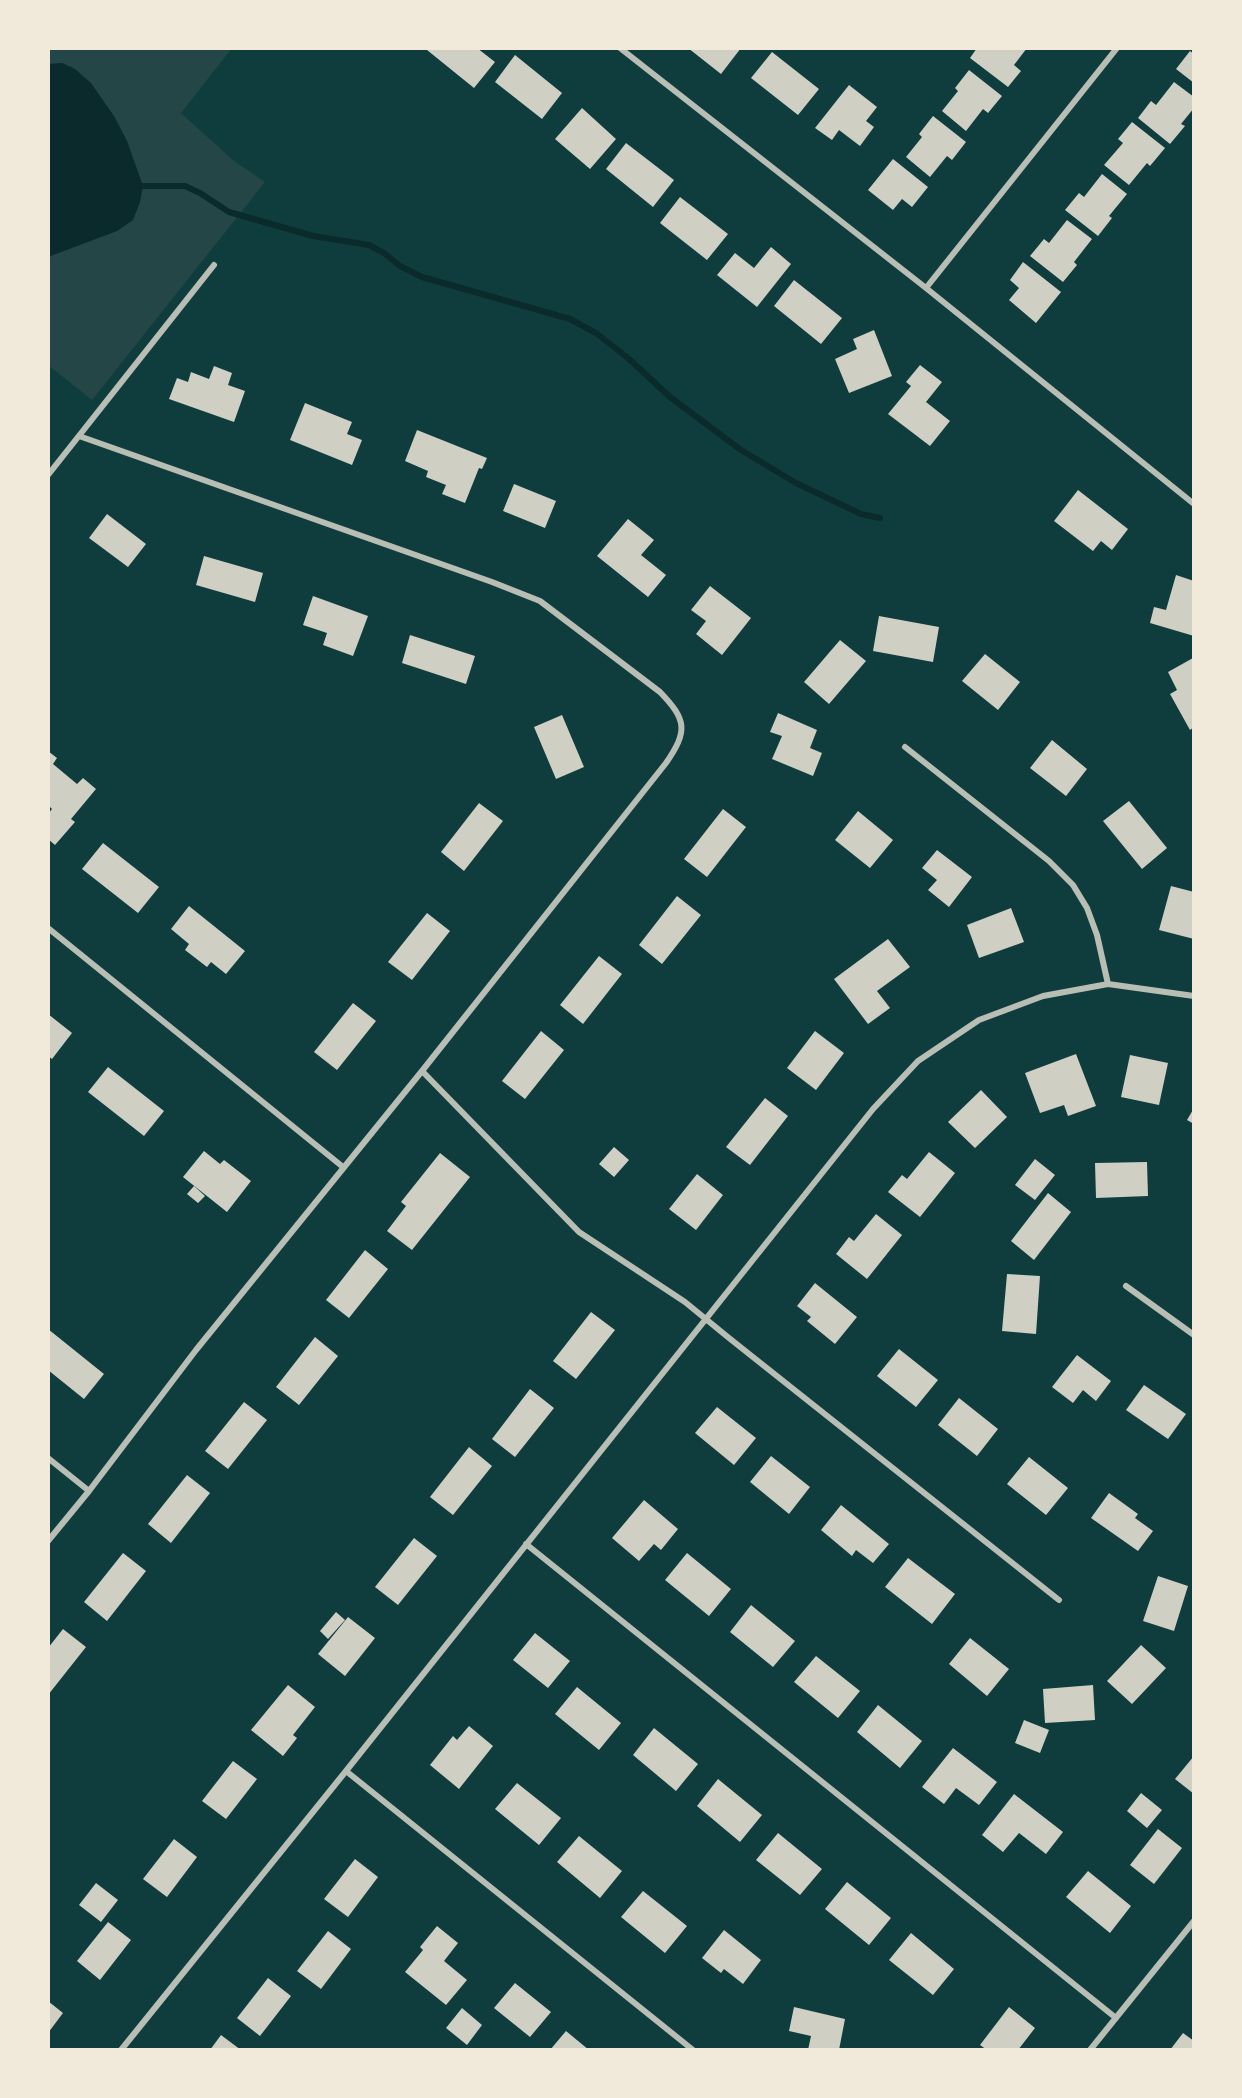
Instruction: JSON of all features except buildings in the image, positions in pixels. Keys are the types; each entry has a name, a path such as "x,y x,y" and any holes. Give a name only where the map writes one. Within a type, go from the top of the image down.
{"street":[{"path":"620,48 926,288 1194,504"},
{"path":"926,288 1116,48"},
{"path":"48,475 214,265"},
{"path":"48,1541 196,1350 422,1071 666,763 678,746 682,732 681,720 673,705 660,692 540,601 80,436"},
{"path":"905,747 1049,861 1073,885 1087,908 1094,926 1108,984"},
{"path":"48,928 344,1167"},
{"path":"122,2050 873,1108 918,1060 979,1020 1043,996 1108,984 1194,996"},
{"path":"422,1071 579,1232 707,1318 729,1338 1059,1600"},
{"path":"1126,1286 1194,1335"},
{"path":"48,1458 89,1491"},
{"path":"526,1544 1116,2018"},
{"path":"346,1771 693,2050"},
{"path":"1090,2050 1194,1921"}],"shaded area":[{"path":"48,48 232,48 181,113 234,161 265,182 92,400 48,365"},
{"path":"62,63 75,69 91,83 114,116 127,141 143,186 133,220 117,231 48,257 48,64"}],"waterway":[{"path":"143,186 185,186 229,212 313,236 369,245 400,266 422,277 570,319 596,333 628,358 670,397 741,450 796,483 861,514 880,518"}]}
